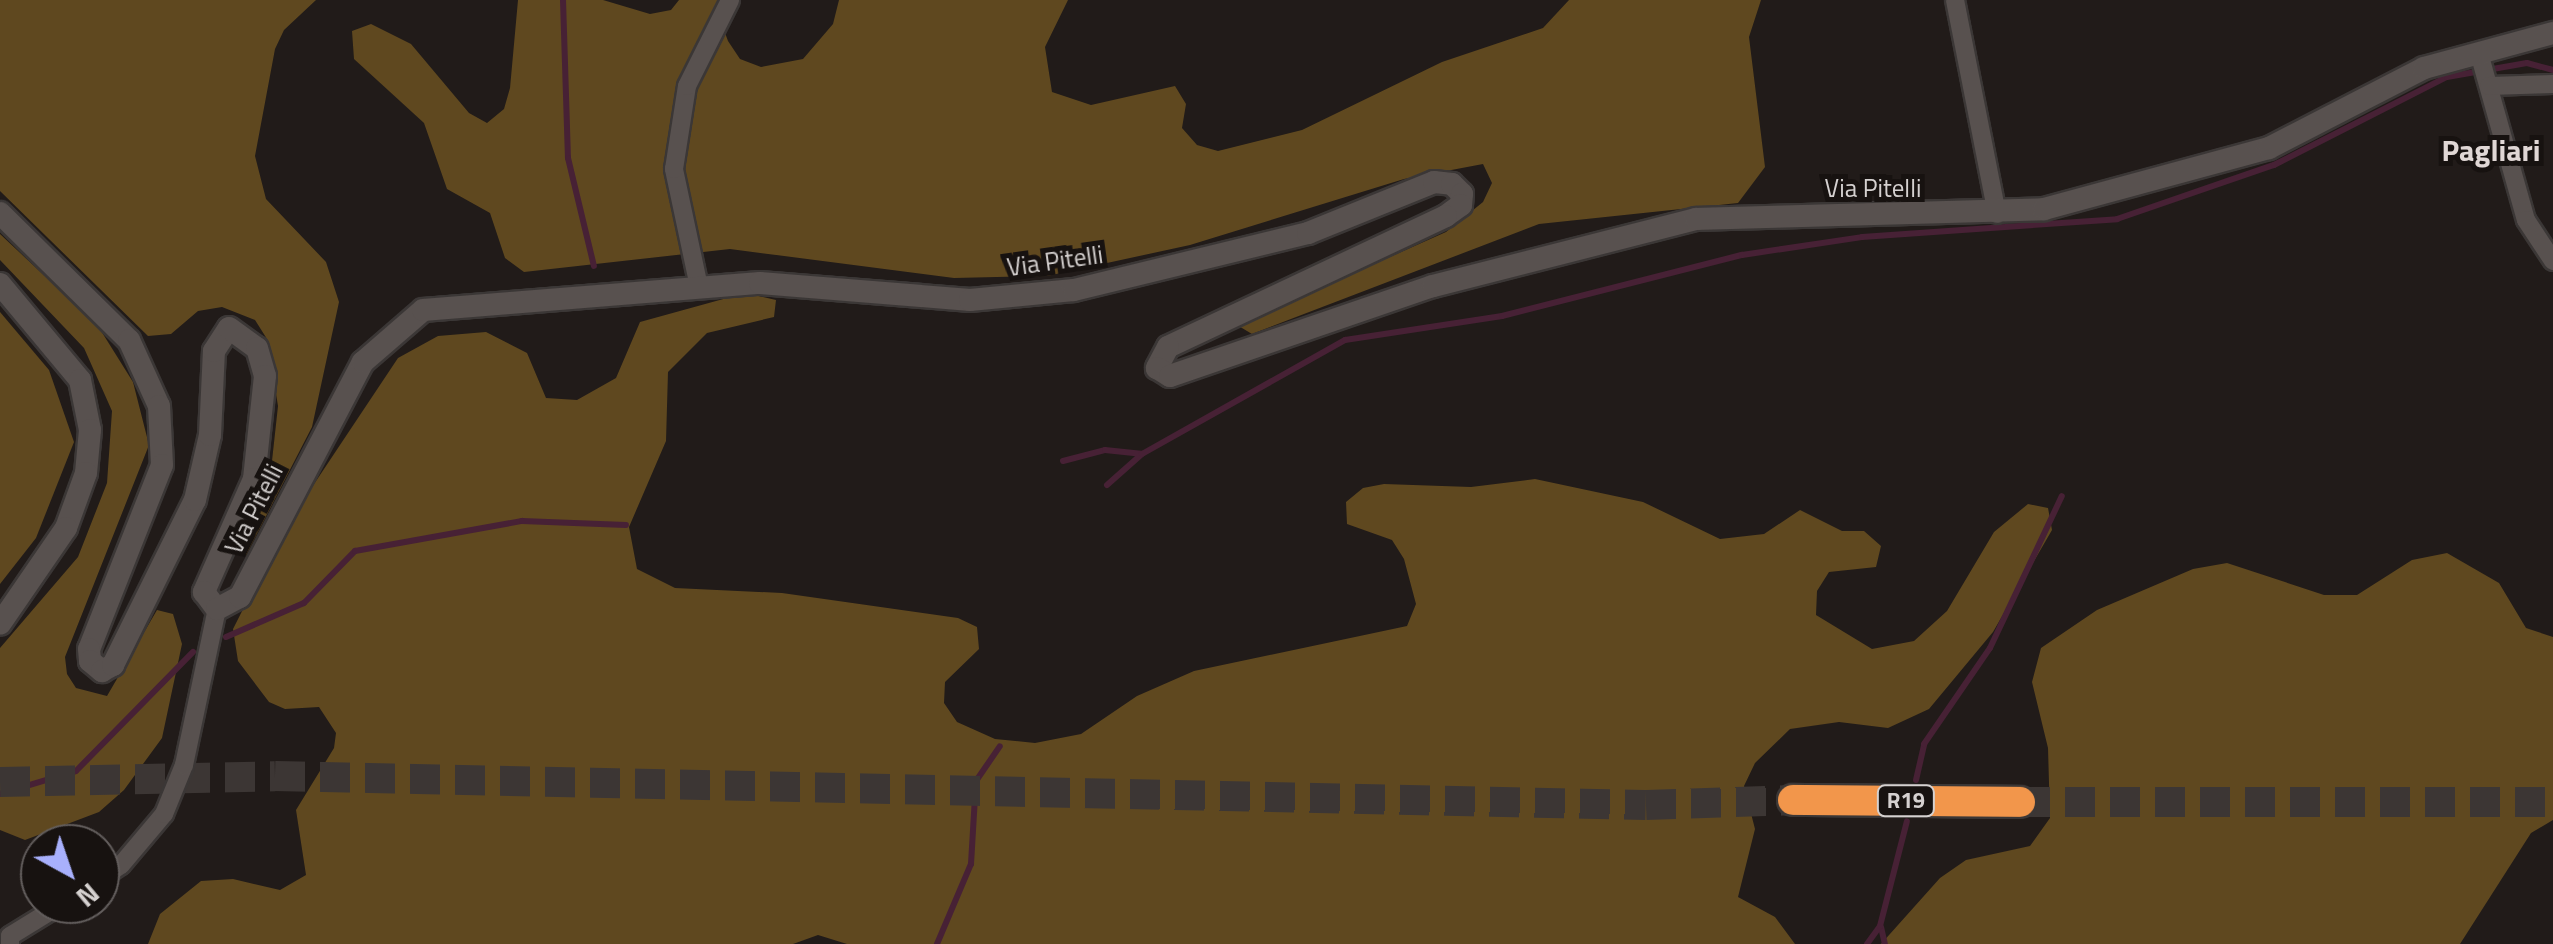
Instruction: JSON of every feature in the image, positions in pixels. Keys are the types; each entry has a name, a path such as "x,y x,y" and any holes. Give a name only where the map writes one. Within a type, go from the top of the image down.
{"highway":[{"name":"R19","path":"1792,800 2020,802"}],"street":[{"path":"699,287 674,169 687,86 730,0"},
{"path":"1955,0 1997,214"},
{"name":"Via Pitelli","path":"0,213 129,340 159,406 162,465 90,649 97,668 113,665 195,500 220,338 234,328 258,348 265,376 254,479 206,584 204,599 217,609 240,597 363,362 412,316 440,306 760,282 970,300 1074,290 1308,233 1434,182 1452,184 1462,194 1461,205 1446,216 1168,346 1156,368 1170,376 1433,286 1696,218 1997,214 2044,209 2269,148 2424,68 2553,33"},
{"path":"2479,54 2526,220 2553,261"},
{"path":"2488,83 2553,84"},
{"path":"0,284 80,380 90,430 86,473 66,528 0,624"},
{"path":"120,866 164,814 184,765 217,609"},
{"path":"10,944 10,936 30,924"}],"shaded area":[{"path":"0,0 316,0 284,30 275,49 255,156 266,199 326,262 339,302 312,427 246,555 235,554 237,544 272,461 278,406 267,339 255,320 222,307 198,311 171,334 148,336 0,191"},
{"path":"518,0 603,0 650,14 671,10 679,0 724,0 721,22 728,41 740,59 761,67 803,59 833,24 839,0 1068,0 1045,47 1052,92 1091,105 1175,86 1186,104 1182,128 1197,145 1218,151 1302,130 1442,62 1543,28 1569,0 1761,0 1749,37 1765,167 1738,203 1539,224 1252,334 1237,325 1446,232 1483,202 1492,183 1483,164 1404,179 1190,245 1047,276 954,278 730,249 524,272 505,258 490,213 447,189 424,123 354,59 352,31 371,24 411,44 469,113 487,123 504,109 510,88"},
{"path":"0,234 98,326 133,382 149,445 65,657 67,674 76,688 107,696 157,610 173,614 182,644 162,738 124,790 99,812 67,824 20,824 20,838 0,830 0,648 78,557 107,483 112,411 84,348 0,260"},
{"path":"745,293 776,300 774,317 707,333 668,372 666,441 629,527 637,569 675,588 782,593 958,618 977,627 979,649 945,682 944,703 957,722 995,739 1035,743 1081,734 1137,696 1194,671 1407,626 1416,604 1404,559 1392,540 1347,524 1346,502 1363,488 1384,484 1471,487 1535,479 1643,502 1720,539 1764,534 1800,510 1842,531 1864,531 1881,546 1876,567 1829,572 1817,591 1816,615 1872,649 1914,641 1947,611 1994,532 2028,504 2048,508 2052,530 1993,632 1929,709 1888,728 1839,722 1790,729 1755,763 1744,786 1755,829 1738,897 1775,917 1795,944 847,944 818,935 793,944 148,944 160,914 201,881 233,879 280,890 306,875 296,810 334,748 336,733 319,707 285,709 269,702 238,661 233,629 282,532 398,358 438,336 486,332 527,353 546,398 577,400 616,378 640,322"},
{"path":"0,312 49,370 74,442 36,538 0,584"},
{"path":"2447,553 2499,583 2526,628 2553,637 2553,820 2531,833 2460,944 1881,944 1940,878 1966,860 2030,846 2050,818 2048,748 2032,682 2041,648 2097,610 2193,569 2227,563 2324,595 2357,595 2412,560"}],"waterway":[{"path":"563,0 568,158 594,266"},
{"path":"1107,485 1142,454 1345,340 1502,316 1742,255 1862,237 2117,219 2274,165 2447,77 2527,63 2553,70"},
{"path":"1063,461 1105,450 1141,454"},
{"path":"1916,780 1924,744 1990,648 2062,496"},
{"path":"226,637 304,603 355,551 522,521 626,525"},
{"path":"0,794 76,771 193,652"},
{"path":"937,944 971,864 976,781 1000,746"},
{"path":"1867,944 1880,926 1907,821"},
{"path":"1881,927 1885,944"}],"tunnel":[{"path":"0,782 275,776 1646,805 1793,800"},
{"path":"2020,802 2553,802"}],"district":[{"name":"Pagliari","path":"2491,150"}]}
